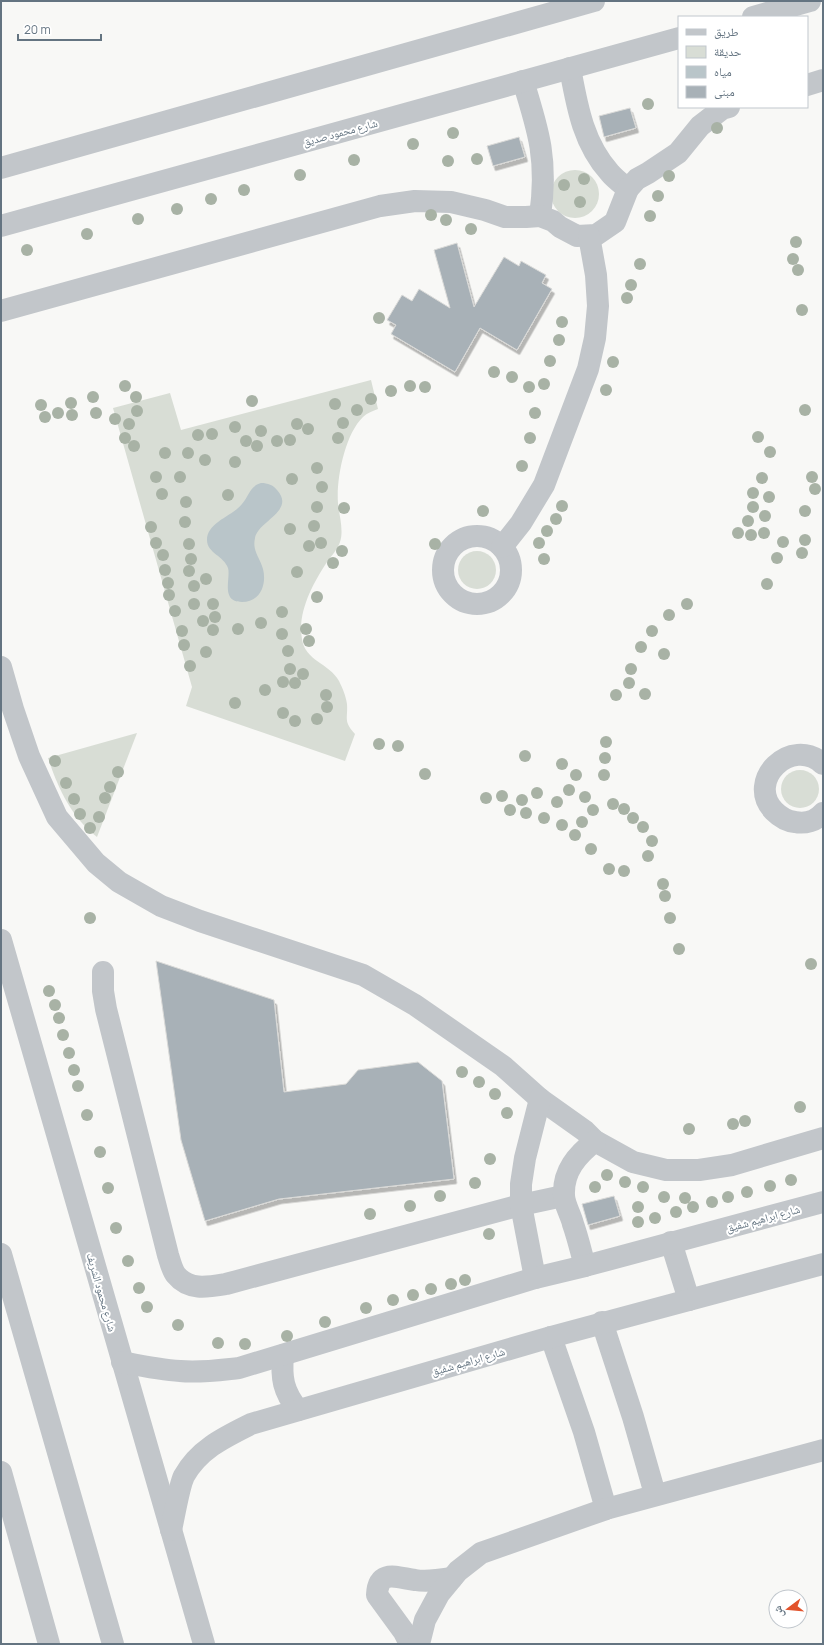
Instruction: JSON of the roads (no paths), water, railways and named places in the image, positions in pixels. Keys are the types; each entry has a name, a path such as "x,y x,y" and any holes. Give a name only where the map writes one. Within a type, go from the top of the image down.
{"street":[{"path":"1,168 594,1"},
{"path":"756,16 785,5 810,1"},
{"name":"شارع محمود صديق","path":"1,226 678,38"},
{"path":"570,68 584,133 595,154 605,167 628,189"},
{"path":"808,85 823,80"},
{"path":"523,81 541,145 544,168 544,184 540,216"},
{"path":"1,312 380,206 415,201 451,202 485,210 505,217 526,218 540,216 553,221 560,227 577,236 596,235 615,222 628,189 636,179 648,173 678,153 700,126 722,109 726,108"},
{"path":"502,547 522,523 544,485 588,368 595,338 598,306 596,275 589,236"},
{"path":"1,666 13,709 29,756 57,817 96,863 119,882 161,906 200,921 363,975 415,1005 497,1062 540,1099 595,1141 633,1162 666,1170 699,1170 732,1165 823,1138"},
{"path":"823,764 808,755 797,754 785,758 776,764 769,774 765,785 766,797 771,808 789,822 800,823 810,821 819,817 823,813"},
{"name":"شارع محمود الشريف","path":"1,940 204,1644"},
{"path":"103,972 103,991 106,1009 168,1255 176,1275 188,1285 203,1288 226,1284 521,1205 564,1196"},
{"path":"535,1278 521,1205 521,1184 525,1158 540,1099"},
{"path":"585,1266 574,1225 564,1196 566,1177 573,1162 583,1150 595,1141"},
{"name":"شارع ابراهيم شفيق","path":"122,1362 181,1372 239,1368 535,1278 823,1202"},
{"path":"671,1242 689,1300"},
{"path":"1,1254 113,1644"},
{"name":"شارع ابراهيم شفيق","path":"171,1530 184,1477 197,1457 216,1442 251,1424 602,1322 823,1264"},
{"path":"602,1322 633,1417 655,1494"},
{"path":"551,1337 584,1432 606,1509"},
{"path":"283,1355 283,1379 288,1397 298,1410"},
{"path":"419,1644 425,1620 439,1594 458,1571 481,1553 606,1509 655,1494 823,1450"},
{"path":"1,1472 49,1644"},
{"path":"410,1644 401,1627 377,1594 381,1580 388,1576 434,1581 452,1578"}],"water":[{"path":"261,483 266,483 277,490 282,497 282,504 274,516 262,526 255,538 255,551 262,565 264,575 261,592 258,596 248,601 235,601 229,594 228,568 223,560 210,548 207,540 208,534 211,528 238,508 254,486"}]}
